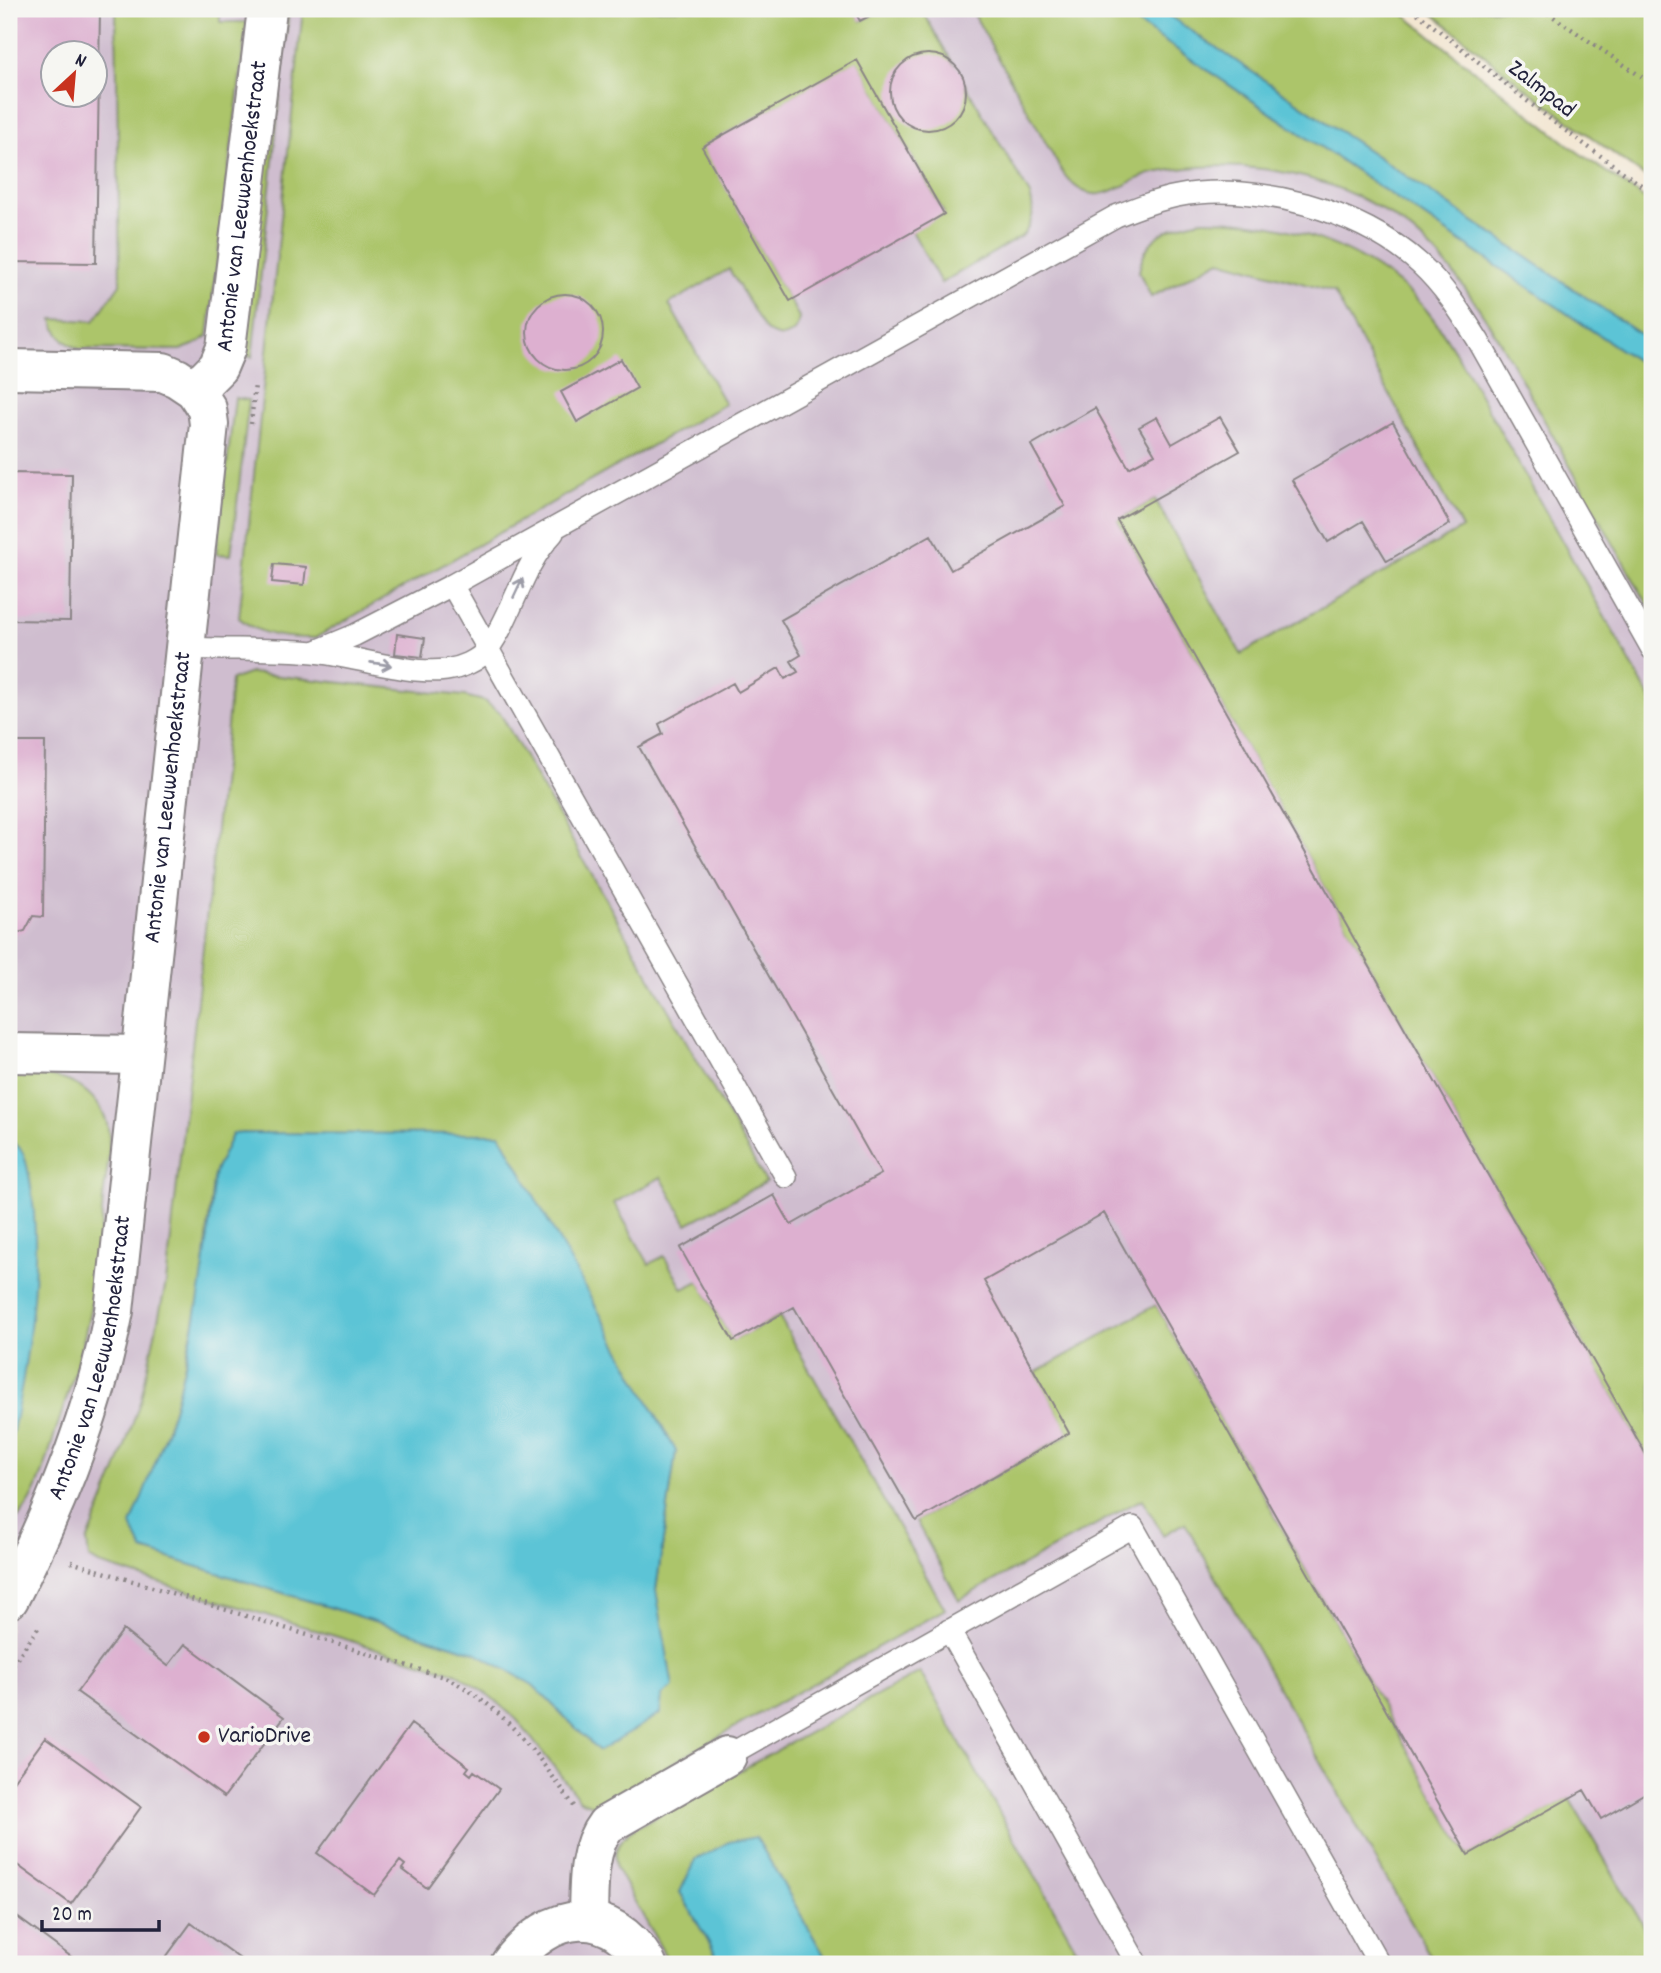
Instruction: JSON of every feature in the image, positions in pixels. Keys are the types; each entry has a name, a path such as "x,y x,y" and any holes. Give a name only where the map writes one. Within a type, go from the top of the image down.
{"street":[{"name":"Antonie van Leeuwenhoekstraat","path":"11,1589 63,1484 85,1424 108,1342 121,1261 209,424 207,409 195,390 218,367 226,348 267,9"},
{"path":"9,369 155,371 171,375 195,390"},
{"path":"9,1053 141,1055"},
{"path":"587,1921 592,1864 598,1839 606,1825 726,1756"},
{"path":"510,1964 533,1939 548,1928 563,1923 587,1921 597,1922 620,1932 647,1964"}],"lane":[{"path":"314,652 355,635 452,585 1116,216 1149,202 1177,195 1209,192 1249,193 1281,199 1345,218 1400,248 1436,281 1455,304 1478,340 1652,649"},
{"path":"186,648 314,652 387,665 443,671 458,668 472,662 488,649 533,558 553,533 568,520"},
{"path":"452,585 786,1177"},
{"path":"726,1756 1133,1527 1379,1964"},
{"path":"949,1630 1137,1964"}],"path":[{"name":"Zalmpad","path":"1412,9 1555,123 1652,194"},
{"path":"1542,9 1652,84"},
{"path":"71,1562 429,1672 462,1685 489,1703 522,1736 598,1839"}],"shaded area":[{"path":"9,9 1101,9 1419,209 1652,551 1652,1964 9,1964"}],"green space":[{"path":"116,9 220,9 220,22 247,22 208,336 180,350 79,349 62,338 53,319 94,321 120,284"},
{"path":"277,9 289,9 252,357 239,355"},
{"path":"303,9 853,9 861,21 883,9 921,9 1030,195 1033,212 1031,222 1022,236 941,283 912,231 944,213 857,61 703,147 799,317 791,334 781,336 769,332 729,269 669,304 725,404 315,638 284,637 266,633 239,618"},
{"path":"971,9 1117,9 1652,371 1652,612 1494,332 1453,273 1429,246 1401,223 1345,191 1319,181 1265,169 1209,166 1182,169 1147,175 1101,194 1084,192 1071,183 1061,170"},
{"path":"1159,9 1397,9 1575,150 1652,204 1652,342"},
{"path":"1427,9 1652,9 1652,182 1522,86"},
{"path":"1203,220 1263,225 1321,240 1374,266 1399,284 1428,311 1466,370 1652,701 1652,1465 1117,520 1155,499 1241,654 1462,528 1334,292 1220,260 1151,297 1139,272 1147,249 1169,229"},
{"path":"235,398 249,400 231,555 216,554"},
{"path":"251,673 464,696 484,701 500,713 766,1182 687,1224 661,1177 614,1203 649,1264 664,1256 683,1289 699,1281 733,1341 779,1316 945,1609 601,1806 580,1800 517,1720 491,1697 456,1673 99,1564 89,1558 87,1542 141,1399 166,1283 231,680","holes":["233,1134 676,1451 656,1590 659,1714 599,1751 533,1685 475,1652 143,1550 159,1454 178,1393 202,1287 213,1180"]},
{"path":"9,1073 51,1076 87,1092 104,1115 109,1146 95,1283 79,1357 39,1483 26,1507 9,1526 9,1449 26,1357 32,1302 34,1239 32,1193 15,1144 9,1140"},
{"path":"1156,1305 1467,1855 1569,1798 1644,1927 1651,1955 1649,1964 1424,1964 1432,1959 1185,1523 1163,1535 1142,1499 959,1600 916,1521 1069,1434 1035,1373"},
{"path":"920,1672 1085,1964 829,1964 756,1837 680,1892 721,1964 670,1964 616,1868 616,1850 625,1836 635,1828"}],"water":[{"path":"1117,9 1159,9 1652,342 1652,371"},
{"path":"233,1133 500,1134 676,1451 656,1590 673,1687 662,1695 660,1714 599,1751 533,1685 475,1652 143,1550 131,1525 178,1392 201,1287 213,1180"},
{"path":"9,1140 20,1148 27,1165 34,1212 35,1245 32,1315 9,1449"},
{"path":"756,1837 829,1964 721,1964 680,1892 695,1860 729,1842"}],"building":[{"path":"9,9 100,9 100,38 38,38 38,108 98,108 96,263 9,262"},
{"path":"853,9 883,9 860,21"},
{"path":"928,54 942,57 955,65 963,78 966,92 963,106 955,119 942,127 928,130 914,127 901,119 893,106 890,92 893,78 901,65 914,57"},
{"path":"857,60 944,214 790,301 702,147"},
{"path":"565,294 580,297 592,305 600,317 603,332 600,347 592,359 580,367 565,370 550,367 538,359 530,347 527,332 530,317 538,305 550,297"},
{"path":"621,359 637,388 577,422 561,392"},
{"path":"1095,408 1129,468 1155,454 1139,427 1157,417 1172,444 1220,417 1240,451 1117,520 1652,1465 1652,1789 1601,1819 1584,1790 1468,1855 1104,1213 984,1281 1069,1433 916,1521 794,1307 733,1341 680,1248 774,1195 791,1225 881,1174 639,747 663,734 659,724 733,683 738,692 779,668 785,679 798,672 791,661 801,655 781,620 931,535 951,570 1065,506 1031,445"},
{"path":"1393,422 1450,524 1387,561 1363,521 1328,542 1292,480"},
{"path":"9,473 72,474 70,621 9,620"},
{"path":"274,564 306,567 304,585 272,582"},
{"path":"397,634 425,638 422,657 395,654"},
{"path":"9,742 45,742 43,917 33,916 25,931 13,934 13,944 9,944"},
{"path":"123,1630 168,1666 185,1644 284,1717 224,1797 77,1692"},
{"path":"411,1724 469,1767 466,1771 471,1775 474,1771 499,1789 427,1888 402,1869 405,1865 400,1861 374,1895 317,1853"},
{"path":"45,1738 141,1807 71,1904 9,1859 9,1787"},
{"path":"9,1911 81,1964 9,1964"},
{"path":"191,1923 247,1964 161,1964"}],"place":[{"name":"VarioDrive","path":"204,1737"}]}
